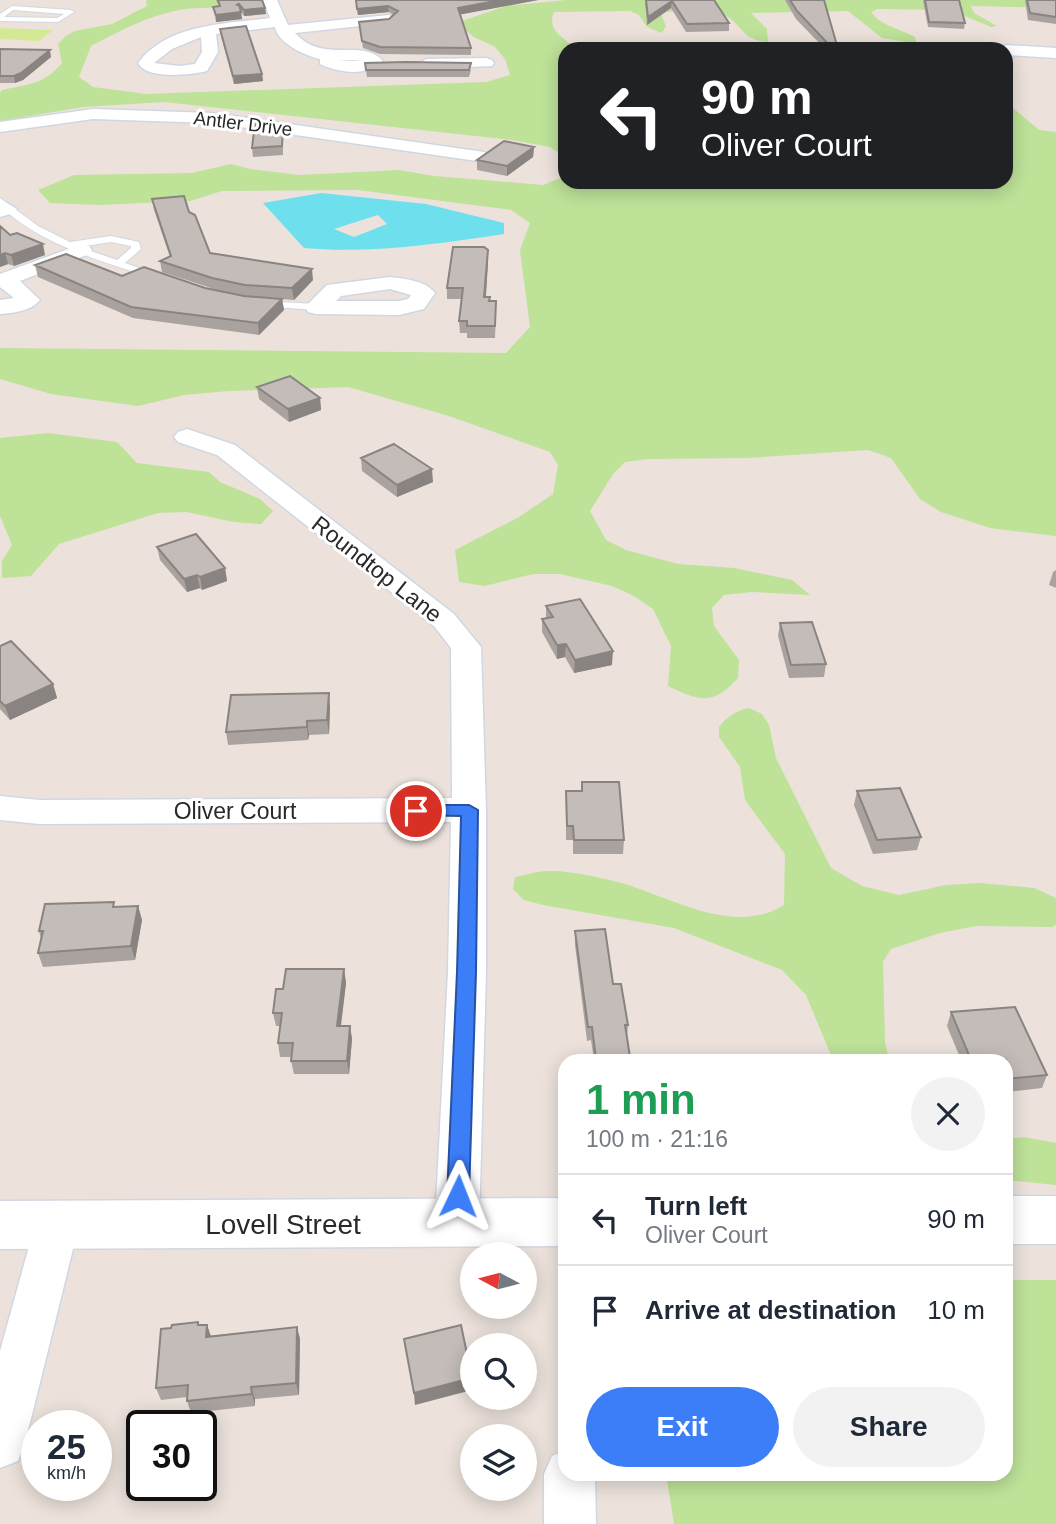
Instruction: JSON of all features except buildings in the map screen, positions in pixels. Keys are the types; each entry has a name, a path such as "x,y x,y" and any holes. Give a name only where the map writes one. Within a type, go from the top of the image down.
{"street":[{"path":"270,0 279,26 290,40 314,52 334,56 362,55 380,62"},
{"path":"208,31 389,19"},
{"path":"1013,50 1056,52"},
{"path":"418,60 486,63"},
{"name":"Antler Drive","path":"0,127 93,114 212,117 484,157"},
{"path":"0,307 14,306 29,300 2,280 75,248"},
{"name":"Roundtop Lane","path":"187,437 226,450 444,620 466,647 469,810 467,972 457,1224"},
{"name":"Oliver Court","path":"0,808 40,812 469,810"},
{"path":"1013,1220 1056,1220"},
{"name":"Lovell Street","path":"0,1225 558,1222"},
{"path":"0,1443 57,1224"},
{"path":"570,1481 570,1524"}],"lane":[{"path":"12,8 71,12 58,20 0,18 12,8"},
{"path":"2,207 33,228 75,248 173,282"},
{"path":"75,248 111,239 136,244 136,249 119,263"},
{"path":"246,302 316,307"}],"green space":[{"path":"146,0 244,0 229,6 167,13 123,30 91,46 79,77 93,87 146,94 486,82 510,75 505,59 495,47 474,37 456,23 506,6 566,0 1056,0 1056,8 971,6 974,13 997,26 991,27 950,10 877,9 871,12 886,24 915,37 916,42 882,38 848,11 751,13 767,29 768,42 747,35 729,17 708,11 660,12 666,26 662,33 647,27 639,15 630,11 554,12 552,19 555,29 568,42 558,42 558,152 550,147 512,140 164,102 83,107 0,121 2,90 48,76 62,63 58,44 66,36 75,31 112,24 147,6"},
{"path":"0,28 53,30 39,41 0,39"},
{"path":"1013,108 1039,130 1056,132 1056,536 990,528 941,512 920,499 891,458 868,450 625,462 613,474 590,511 606,540 626,550 678,564 734,568 792,580 810,595 752,592 724,595 712,608 714,626 739,660 738,678 713,697 697,697 668,686 671,646 653,609 634,596 612,586 560,574 533,574 485,586 459,582 455,550 519,517 553,494 558,465 550,452 449,416 348,387 184,395 138,406 51,394 0,379 0,348 506,353 530,327 520,250 530,223 511,210 358,190 222,191 190,201 98,205 50,203 38,190 74,175 192,173 231,164 299,175 399,170 434,176 543,185 558,179 558,189 1013,189"},
{"path":"48,433 117,442 137,463 209,472 220,482 260,499 273,511 261,524 234,522 186,512 158,513 59,544 31,576 2,578 2,561 12,545 0,516 0,438"},
{"path":"749,708 762,714 769,725 776,758 831,868 862,886 899,895 946,885 980,883 1034,888 1056,898 1056,925 976,926 940,933 891,949 883,962 888,1054 831,1054 806,995 782,970 674,928 543,905 524,900 513,889 515,877 555,871 618,882 701,911 723,915 744,917 764,914 784,905 785,854 745,800 740,767 719,737 719,727 736,712"},
{"path":"1024,1137 1056,1143 1056,1185 1013,1181 1013,1138"},
{"path":"1013,1280 1056,1280 1056,1524 674,1524 667,1481 1013,1481"}],"water":[{"path":"321,193 426,204 504,223 504,234 379,249 304,248 263,203","holes":["378,215 387,224 354,237 334,229"]}],"route":[{"path":"416,811 469,810 467,972 458,1196"}]}
